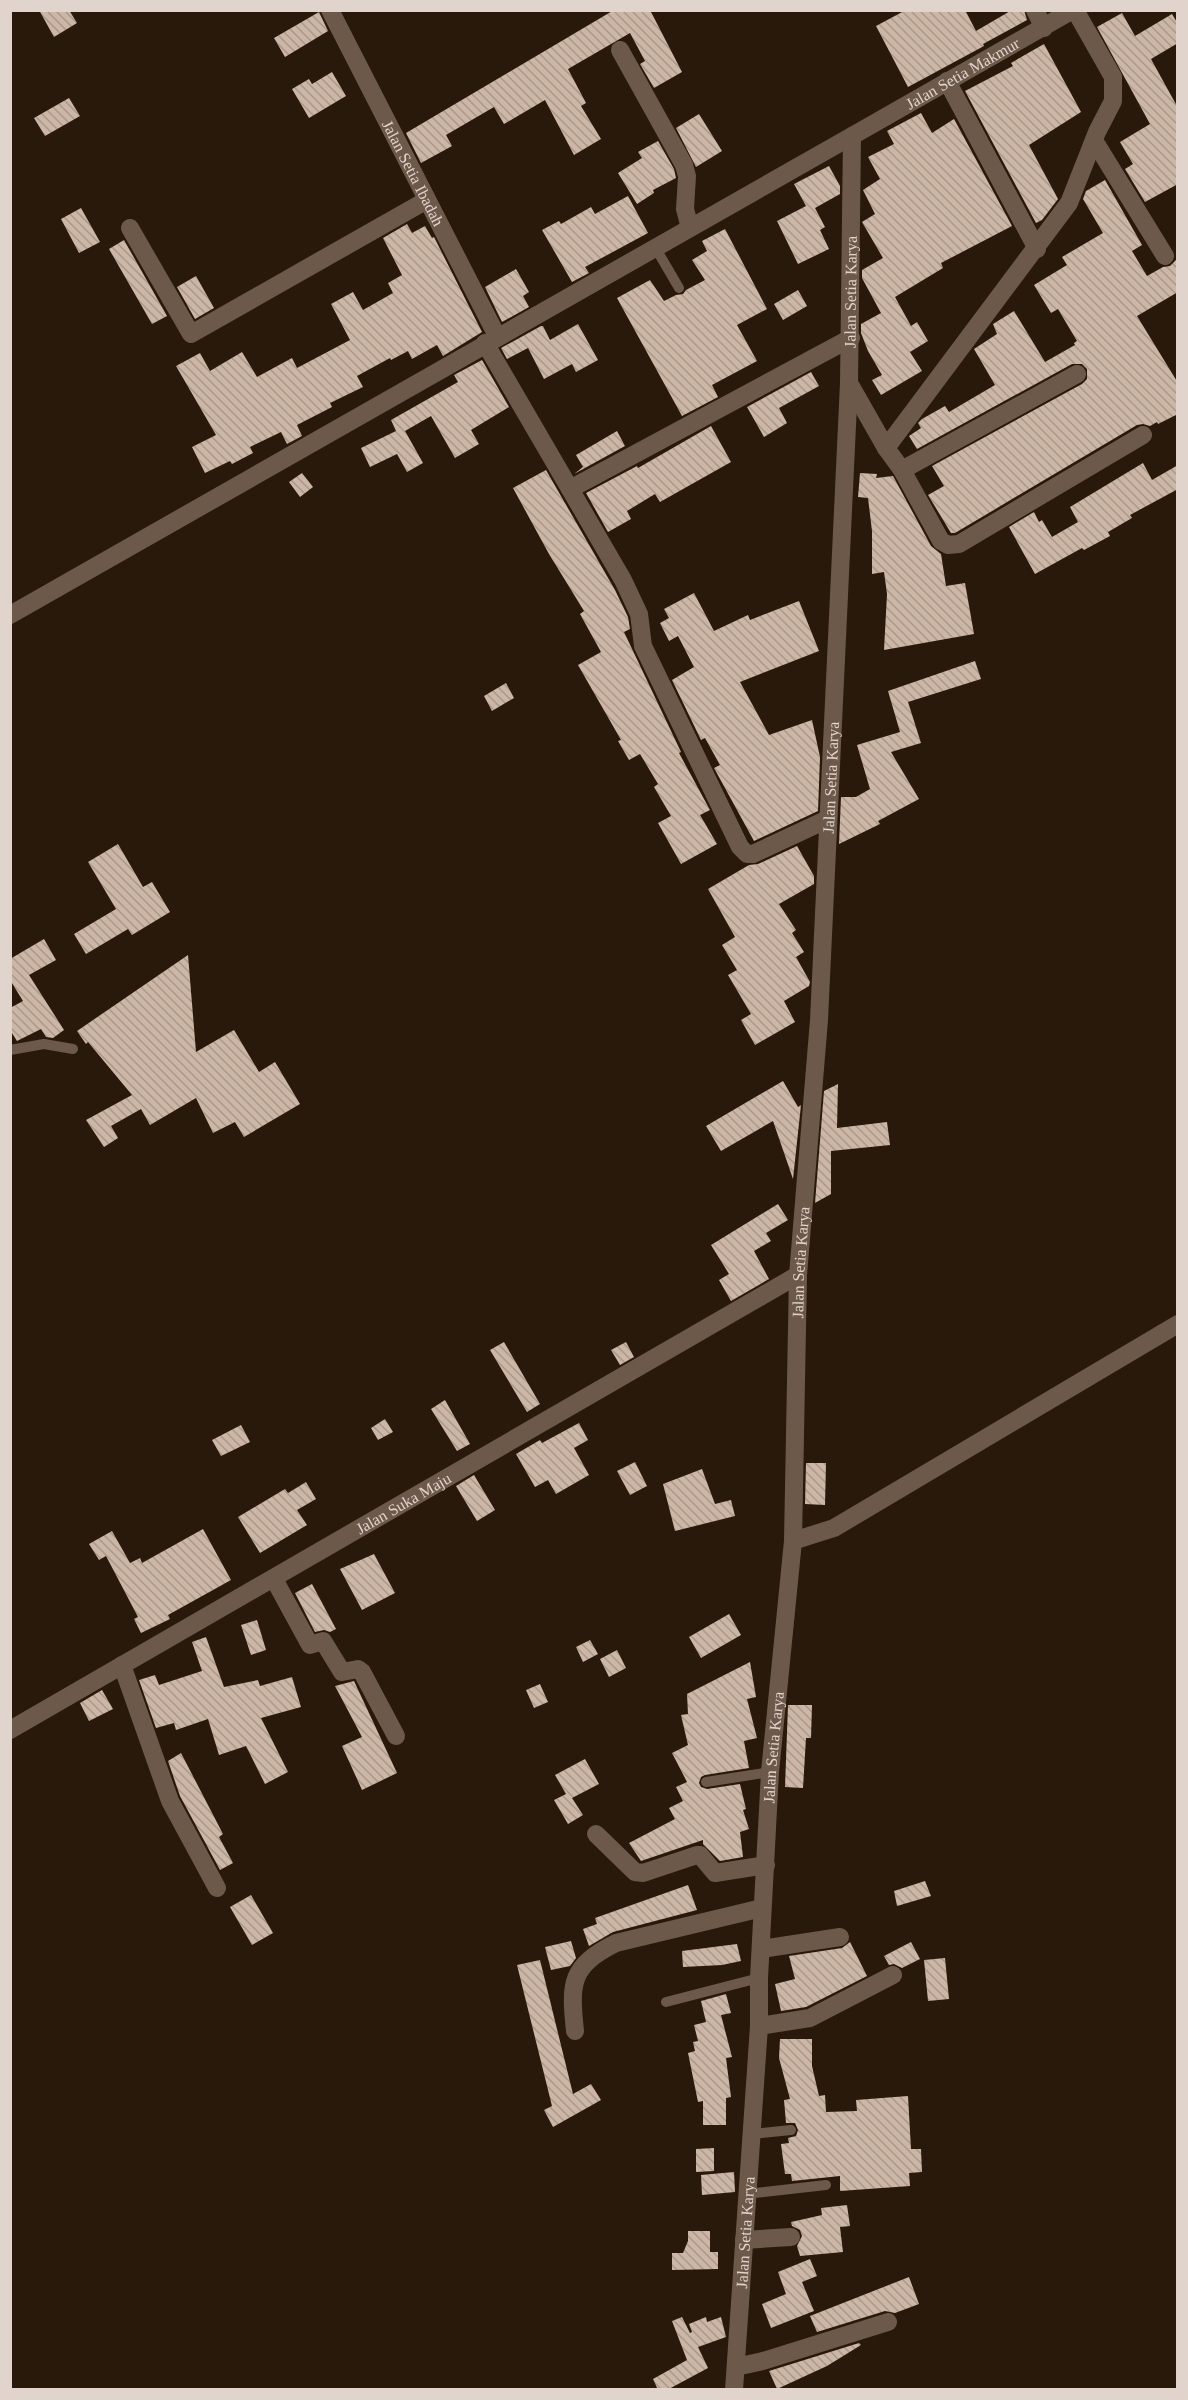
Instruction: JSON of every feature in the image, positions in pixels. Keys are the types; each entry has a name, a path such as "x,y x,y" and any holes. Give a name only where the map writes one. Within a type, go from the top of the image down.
{"street":[{"name":"Jalan Setia Ibadah","path":"330,10 427,200 491,340 570,489 627,589 639,614 643,646 740,847 747,854 753,854 828,819"},
{"path":"1035,10 1044,28"},
{"path":"886,448 1037,249 1069,203 1095,142 1097,132 1113,101 1113,77 1074,10"},
{"name":"Jalan Setia Makmur","path":"10,615 1074,10"},
{"path":"620,50 684,165 687,176 685,209 690,228"},
{"path":"948,81 1037,249"},
{"name":"Jalan Setia Karya","path":"734,2390 759,2026 762,1908 770,1772 793,1541 798,1275 819,1020 851,338 852,136"},
{"path":"1095,142 1165,256"},
{"path":"130,228 190,334 427,200"},
{"path":"570,489 851,338"},
{"path":"902,470 1077,374"},
{"path":"849,383 886,448 902,470 941,541 948,545 959,544 1143,435"},
{"name":"Jalan Suka Maju","path":"10,1730 798,1275"},
{"path":"793,1541 826,1531 1178,1324"},
{"path":"274,1579 310,1645 323,1641 342,1672 358,1669 362,1672 396,1736"},
{"path":"122,1665 170,1800 217,1888"},
{"path":"596,1834 635,1872 643,1873 697,1855 700,1855 715,1873 766,1865"},
{"path":"574,2031 571,1997 575,1978 587,1960 602,1950 616,1943 762,1908"},
{"path":"761,1949 840,1937"},
{"path":"759,2026 810,2019 893,1975"},
{"path":"744,2240 791,2237"},
{"path":"736,2367 792,2353 888,2322"}],"lane":[{"path":"655,247 679,288"},
{"path":"10,1050 45,1044 73,1049"},
{"path":"706,1782 770,1772"},
{"path":"666,2002 759,1978"},
{"path":"751,2134 791,2130"},
{"path":"746,2194 826,2185"}],"building":[{"path":"39,10 69,10 77,23 54,37"},
{"path":"614,10 650,10 682,72 654,88 640,64 645,61 630,33 568,69 586,103 581,106 601,139 574,155 545,100 504,124 494,107 446,135 452,146 421,163 406,133"},
{"path":"906,10 965,10 976,31 1012,10 1024,10 1027,20 908,87 876,26"},
{"path":"319,12 328,31 285,57 274,38"},
{"path":"1122,13 1135,36 1172,14 1178,24 1178,43 1151,59 1178,108 1178,184 1145,202 1125,169 1133,164 1120,142 1150,124 1097,27"},
{"path":"1044,44 1081,112 1029,145 1058,199 1042,220 1036,223 965,91 1013,66 1011,63"},
{"path":"332,72 346,96 309,118 292,89 309,79 312,84"},
{"path":"69,98 80,116 45,136 34,118"},
{"path":"921,113 932,133 954,119 1012,226 941,263 943,268 895,297 911,326 917,322 928,341 910,352 922,371 881,395 872,380 882,375 861,333 861,324 881,313 862,278 862,270 883,258 862,222 875,214 863,190 880,179 868,157 894,144 887,131"},
{"path":"699,114 722,151 696,167 676,128"},
{"path":"658,141 674,169 676,178 653,190 654,193 637,204 618,173 642,158 638,152"},
{"path":"829,166 840,186 840,194 815,208 825,227 820,230 829,249 798,264 777,221 806,206 794,184"},
{"path":"1105,180 1142,245 1132,251 1147,276 1163,267 1170,266 1178,258 1178,292 1137,316 1178,383 1178,414 1158,424 1157,422 1150,426 1137,425 955,533 951,533 928,495 944,486 932,466 1082,384 1087,379 1087,369 1082,364 1072,364 917,449 909,436 921,428 918,423 922,419 945,406 949,412 995,385 974,349 997,334 993,324 1014,311 1045,362 1075,345 1077,341 1058,309 1051,313 1034,285 1067,265 1062,257 1103,233 1083,199 1086,191"},
{"path":"628,196 648,233 585,267 589,273 572,282 542,230 559,221 561,224 591,207 595,214"},
{"path":"81,208 100,242 79,253 61,219"},
{"path":"407,224 412,233 425,226 432,238 434,237 482,332 443,356 437,345 412,359 408,351 391,360 390,358 357,376 363,387 330,403 332,407 297,425 302,436 287,444 281,432 250,447 253,453 232,464 230,461 205,473 192,447 216,435 176,366 200,353 210,371 242,352 257,377 292,358 297,368 350,340 331,304 353,292 363,310 393,293 388,283 402,275 383,238"},
{"path":"725,229 767,309 737,325 757,361 712,385 718,397 682,416 617,298 650,280 664,301 683,294 705,280 692,260 707,251 702,241"},
{"path":"124,240 167,316 152,324 109,249"},
{"path":"516,269 529,292 523,296 529,307 502,322 485,287"},
{"path":"196,276 214,308 195,319 177,287"},
{"path":"798,290 807,306 783,320 774,304"},
{"path":"578,324 598,360 576,372 572,364 544,379 528,348 507,359 501,348 541,326 550,340"},
{"path":"482,360 509,407 471,430 479,444 455,458 431,416 405,431 423,463 407,472 397,454 370,467 361,448 396,431 391,420 458,382 454,375"},
{"path":"811,372 819,386 779,408 787,423 764,437 747,407"},
{"path":"711,426 731,462 660,502 655,494 627,511 631,519 608,532 586,493 637,466 638,468"},
{"path":"617,431 625,446 574,474 583,467 576,455"},
{"path":"1143,463 1152,480 1178,465 1178,489 1130,515 1132,518 1108,532 1110,536 1084,550 1082,548 1035,574 1009,527 1034,512 1039,522 1042,520 1052,537 1078,522 1070,507"},
{"path":"546,470 615,590 628,617 630,629 624,632 681,752 679,753 710,810 700,815 717,844 681,864 658,823 671,816 654,787 658,784 640,754 629,760 618,741 621,740 578,665 601,652 580,614 584,611 549,554 513,488"},
{"path":"302,473 313,487 300,497 289,482"},
{"path":"860,473 877,474 876,478 893,476 931,546 941,554 946,586 965,583 974,634 884,650 887,594 884,572 872,574 872,531 868,498 858,497"},
{"path":"694,593 714,631 748,615 750,620 799,601 819,651 740,682 769,735 812,720 820,757 818,811 754,841 714,768 720,765 705,738 701,740 672,680 694,667 678,636 669,641 660,623 669,618 664,609"},
{"path":"975,661 981,679 908,702 921,743 891,752 919,799 878,821 880,824 839,844 841,797 856,797 870,789 857,745 900,732 888,691"},
{"path":"506,683 514,698 492,711 484,696"},
{"path":"118,844 143,887 152,882 170,912 132,935 128,929 86,954 74,934 116,909 88,862"},
{"path":"797,846 814,876 814,884 779,904 796,930 792,933 804,952 796,957 810,982 809,986 784,1001 795,1022 755,1045 741,1020 751,1014 728,975 737,970 722,945 735,937 708,889 749,865 758,864"},
{"path":"44,939 56,960 29,975 64,1030 53,1038 46,1037 41,1029 17,1041 10,1030 10,1008 23,1001 10,980 10,959"},
{"path":"188,955 196,1052 234,1030 259,1072 275,1062 300,1104 244,1137 235,1122 213,1133 196,1098 150,1125 141,1109 111,1126 118,1138 104,1147 86,1120 132,1095 77,1031"},
{"path":"783,1081 798,1107 801,1105 793,1179 773,1121 721,1151 706,1126"},
{"path":"838,1084 837,1128 887,1122 890,1145 831,1151 831,1194 815,1203 824,1091"},
{"path":"778,1204 788,1220 766,1233 771,1241 754,1251 769,1279 731,1301 719,1280 729,1274 711,1245"},
{"path":"504,1342 540,1404 527,1412 490,1350"},
{"path":"626,1342 634,1357 620,1365 611,1350"},
{"path":"445,1400 470,1444 457,1451 431,1409"},
{"path":"385,1419 393,1432 378,1440 371,1428"},
{"path":"579,1423 588,1440 574,1448 589,1475 556,1494 548,1480 535,1487 516,1454 540,1440 542,1443"},
{"path":"241,1425 250,1442 221,1456 212,1440"},
{"path":"635,1462 647,1486 630,1495 617,1471"},
{"path":"806,1463 826,1463 825,1505 805,1504"},
{"path":"702,1469 715,1504 731,1500 735,1516 675,1531 663,1484"},
{"path":"474,1475 495,1510 477,1521 456,1486"},
{"path":"306,1482 316,1499 297,1510 307,1525 260,1553 238,1517 285,1489 288,1493"},
{"path":"203,1529 231,1580 168,1615 170,1619 141,1633 134,1619 138,1617 106,1556 99,1560 89,1544 112,1531 130,1563 140,1558 142,1563"},
{"path":"374,1554 395,1593 362,1610 340,1569"},
{"path":"312,1584 336,1629 330,1632 324,1630 315,1632 295,1593"},
{"path":"729,1614 741,1635 701,1658 689,1637"},
{"path":"257,1620 266,1650 251,1655 241,1625"},
{"path":"206,1637 224,1687 258,1680 260,1686 292,1677 301,1707 261,1718 288,1772 265,1784 246,1746 219,1755 208,1719 176,1730 174,1723 156,1728 139,1680 155,1675 159,1685 202,1671 192,1642"},
{"path":"590,1640 598,1654 583,1662 576,1647"},
{"path":"617,1650 626,1668 609,1677 600,1659"},
{"path":"750,1662 756,1697 747,1699 757,1738 744,1741 749,1768 705,1775 701,1777 699,1783 701,1787 707,1789 740,1784 746,1809 743,1810 749,1829 740,1832 743,1857 720,1861 703,1844 703,1840 641,1861 629,1843 675,1819 669,1808 683,1801 676,1787 687,1782 672,1753 688,1745 681,1715 688,1714 687,1694"},
{"path":"354,1681 397,1773 362,1790 342,1746 362,1737 335,1686"},
{"path":"540,1684 548,1702 534,1708 526,1690"},
{"path":"102,1690 113,1709 89,1721 80,1703"},
{"path":"788,1705 812,1705 811,1738 806,1738 803,1788 785,1787"},
{"path":"181,1753 223,1834 219,1837 233,1863 220,1870 180,1796 168,1761"},
{"path":"585,1759 599,1784 572,1798 583,1815 568,1824 554,1800 566,1794 555,1775"},
{"path":"925,1881 931,1896 897,1906 894,1891"},
{"path":"688,1885 697,1910 613,1932 589,1946 583,1929 597,1924 595,1918"},
{"path":"251,1895 273,1933 252,1945 230,1907"},
{"path":"571,1941 576,1958 570,1966 551,1970 545,1947"},
{"path":"850,1942 867,1976 806,2007 781,2011 775,1984 795,1979 789,1956 842,1948"},
{"path":"911,1942 920,1959 902,1968 894,1964 889,1965 884,1956"},
{"path":"737,1944 741,1961 722,1965 683,1967 682,1951"},
{"path":"945,1958 949,1999 928,2001 924,1960"},
{"path":"540,1960 573,2094 591,2084 601,2100 553,2127 544,2110 552,2106 517,1965"},
{"path":"726,1994 731,2013 721,2015 732,2057 726,2058 731,2097 726,2098 726,2125 703,2125 703,2101 698,2102 688,2053 695,2051 693,2042 698,2041 694,2025 706,2022 701,2001"},
{"path":"780,2039 812,2039 812,2066 819,2096 825,2095 826,2112 857,2111 856,2100 908,2096 911,2149 921,2149 922,2172 909,2173 910,2186 840,2191 840,2176 792,2181 791,2174 785,2174 781,2144 789,2143 788,2138 796,2136 798,2130 795,2123 786,2123 784,2100 790,2099 779,2058"},
{"path":"714,2148 714,2171 696,2172 696,2149"},
{"path":"734,2172 735,2192 702,2195 701,2175"},
{"path":"847,2205 850,2226 840,2227 843,2252 800,2256 797,2246 802,2236 800,2230 792,2226 791,2222 822,2215 821,2208"},
{"path":"688,2231 710,2231 710,2252 718,2252 718,2269 672,2270 672,2253 683,2253 688,2241"},
{"path":"810,2259 817,2276 802,2282 814,2311 771,2328 762,2304 786,2294 778,2272"},
{"path":"909,2277 919,2304 895,2313 885,2311 817,2332 810,2316"},
{"path":"682,2317 690,2333 692,2332 689,2324 706,2317 707,2322 721,2317 726,2337 698,2347 708,2368 667,2390 658,2390 653,2379 687,2360 672,2321"},
{"path":"859,2343 861,2345 827,2366 777,2389 769,2371"}]}
